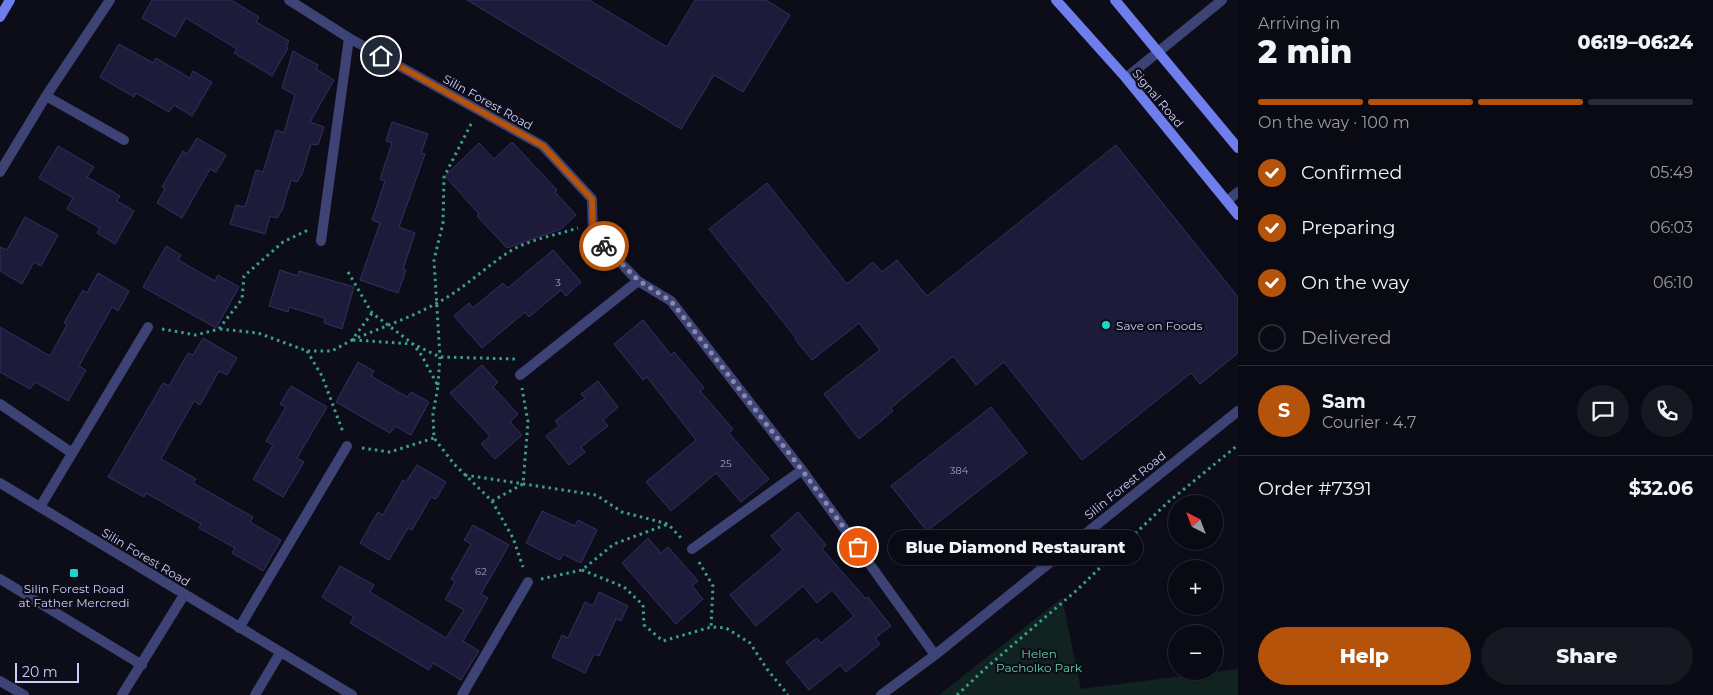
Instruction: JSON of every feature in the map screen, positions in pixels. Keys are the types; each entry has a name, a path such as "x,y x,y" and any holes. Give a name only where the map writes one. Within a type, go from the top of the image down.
{"street":[{"path":"0,172 46,96 110,0"},
{"name":"Silin Forest Road","path":"289,0 349,38 543,146 592,199 593,234 638,280 671,301 802,470 935,655"},
{"name":"Signal Road","path":"1056,0 1126,78 1238,215"},
{"path":"1115,0 1238,148"},
{"path":"1126,78 1222,0"},
{"path":"0,17 8,1"},
{"path":"321,241 349,38"},
{"path":"46,96 124,140"},
{"path":"1227,201 1238,192"},
{"path":"520,375 638,280"},
{"path":"40,507 148,327"},
{"path":"0,404 72,453"},
{"name":"Silin Forest Road","path":"882,695 935,655 1238,410"},
{"path":"239,628 348,446"},
{"path":"692,549 802,470"},
{"name":"Silin Forest Road","path":"0,483 352,695"},
{"path":"0,578 142,665"},
{"path":"462,695 528,582"},
{"path":"122,695 184,595"},
{"path":"255,695 280,653"},
{"path":"0,680 24,695"}],"path":[{"path":"477,110 444,177 443,223 434,260 440,357 438,386 433,414 434,438 454,464 492,501 512,538 528,582 582,570 614,544 668,524"},
{"path":"219,329 242,299 244,276 283,242 324,222"},
{"path":"148,327 196,335 219,329 258,333 307,351 332,351 387,324 436,304 465,286 512,251 529,242 549,238 593,223"},
{"path":"348,272 372,313 413,344 440,357 539,360"},
{"path":"352,340 372,313"},
{"path":"352,340 413,344"},
{"path":"413,344 438,386"},
{"path":"307,351 322,376 348,446 390,452 434,438"},
{"path":"520,375 528,422 523,484"},
{"path":"957,695 1077,590 1156,513 1238,445"},
{"path":"465,475 596,495 622,512 668,524 692,549 712,586 711,628"},
{"path":"492,501 523,484"},
{"path":"582,570 624,587 643,605 644,625 663,641 711,628 726,628 750,643 767,669 788,695"}],"green space":[{"name":"Helen Pacholko Park","path":"1062,598 1081,689 1168,678 1168,680 1223,680 1223,671 1238,669 1238,695 939,695"}],"building":[{"path":"152,0 231,0 259,17 256,22 289,41 286,47 288,48 272,76 234,53 237,49 186,18 175,37 142,18"},
{"path":"467,0 589,0 667,47 695,0 766,0 790,15 743,92 714,75 681,129"},
{"path":"119,44 153,63 156,58 190,78 193,71 212,82 192,116 174,105 169,112 136,93 134,97 100,77"},
{"path":"293,51 318,65 316,69 334,80 310,122 324,127 318,145 311,144 302,174 297,182 291,180 282,210 277,218 270,216 265,234 230,224 236,205 245,207 256,170 263,172 276,130 284,133 295,95 282,88"},
{"path":"392,122 428,134 421,153 425,154 399,227 415,233 403,269 406,270 398,293 360,280 380,223 372,220 385,181 380,179 392,143 386,141"},
{"path":"197,138 226,155 216,172 210,169 182,218 157,203 165,189 162,187 183,151 187,154"},
{"path":"512,142 557,190 555,192 576,215 561,229 507,248 477,216 479,214 445,176 479,143 494,159"},
{"name":"Save on Foods","path":"1116,145 1238,297 1238,353 1200,384 1191,373 1082,460 1004,362 976,385 953,356 891,408 893,411 859,439 824,394 880,350 859,323 812,360 709,229 767,183 847,284 873,262 882,272 897,260 927,296"},
{"path":"58,146 94,167 87,177 120,196 117,201 134,211 115,244 97,233 100,228 67,209 73,198 39,178"},
{"path":"25,217 58,235 41,266 34,262 22,284 0,271 0,247 7,250"},
{"path":"166,246 181,255 178,260 215,281 218,275 239,287 216,328 143,287"},
{"path":"553,250 581,282 566,296 561,290 529,317 525,312 482,348 454,316 469,303 473,308 503,283 508,288"},
{"path":"280,270 298,276 299,271 354,287 342,329 324,323 325,318 289,307 288,312 269,306"},
{"path":"98,273 129,291 118,311 112,307 79,366 86,370 68,401 35,382 30,389 0,372 0,327 50,356 67,325 64,323 83,290 87,293"},
{"path":"643,320 671,355 674,352 704,388 700,391 733,429 729,433 769,479 741,502 716,473 671,511 646,482 696,440 647,377 643,380 614,344"},
{"path":"203,338 237,358 227,375 219,371 200,405 194,401 161,459 196,479 193,483 253,517 250,522 281,540 263,571 232,553 235,548 199,528 201,524 146,493 144,497 108,477 163,383 169,386 188,353 193,355"},
{"path":"358,362 374,371 371,376 407,397 411,392 429,402 411,435 395,426 390,433 336,402"},
{"path":"482,365 498,382 493,387 518,414 510,422 522,435 495,459 481,444 490,436 450,393"},
{"path":"598,381 618,407 603,420 608,426 581,447 585,452 569,465 546,436 559,426 555,421 585,398 581,394"},
{"path":"291,386 327,407 297,458 304,462 283,497 253,479 273,445 266,441 286,407 280,404"},
{"path":"991,407 1027,453 927,531 891,486"},
{"path":"417,465 446,482 436,499 431,497 412,530 408,528 389,560 360,543 378,512 383,515 403,480 406,482"},
{"path":"542,511 575,526 578,520 597,530 581,563 563,554 560,560 526,543"},
{"path":"798,512 826,545 822,549 866,599 868,597 891,626 875,638 880,644 846,672 840,665 809,690 786,662 817,638 821,643 854,616 832,590 817,603 803,586 756,626 730,595 783,550 771,536"},
{"path":"473,525 509,545 481,594 488,598 463,641 479,651 461,680 433,663 429,670 350,623 354,617 322,597 340,566 374,585 370,592 446,638 464,610 445,599 455,582 451,579 471,544 464,540"},
{"path":"648,538 661,553 668,547 698,581 692,586 703,599 676,624 622,563"},
{"path":"599,592 628,606 621,621 616,619 599,656 594,654 585,673 552,657 562,635 568,638 585,602 593,606"}],"way so far":[{"path":"604,246 638,280 671,301 802,470 858,547"}],"place":[{"name":"Save on Foods","path":"1106,325"},
{"name":"Blue Diamond Restaurant","path":"858,547"},
{"name":"Silin Forest Road at Father Mercredi","path":"74,573"}],"route":[{"path":"381,56 543,146 592,199 593,234 604,246"}]}
